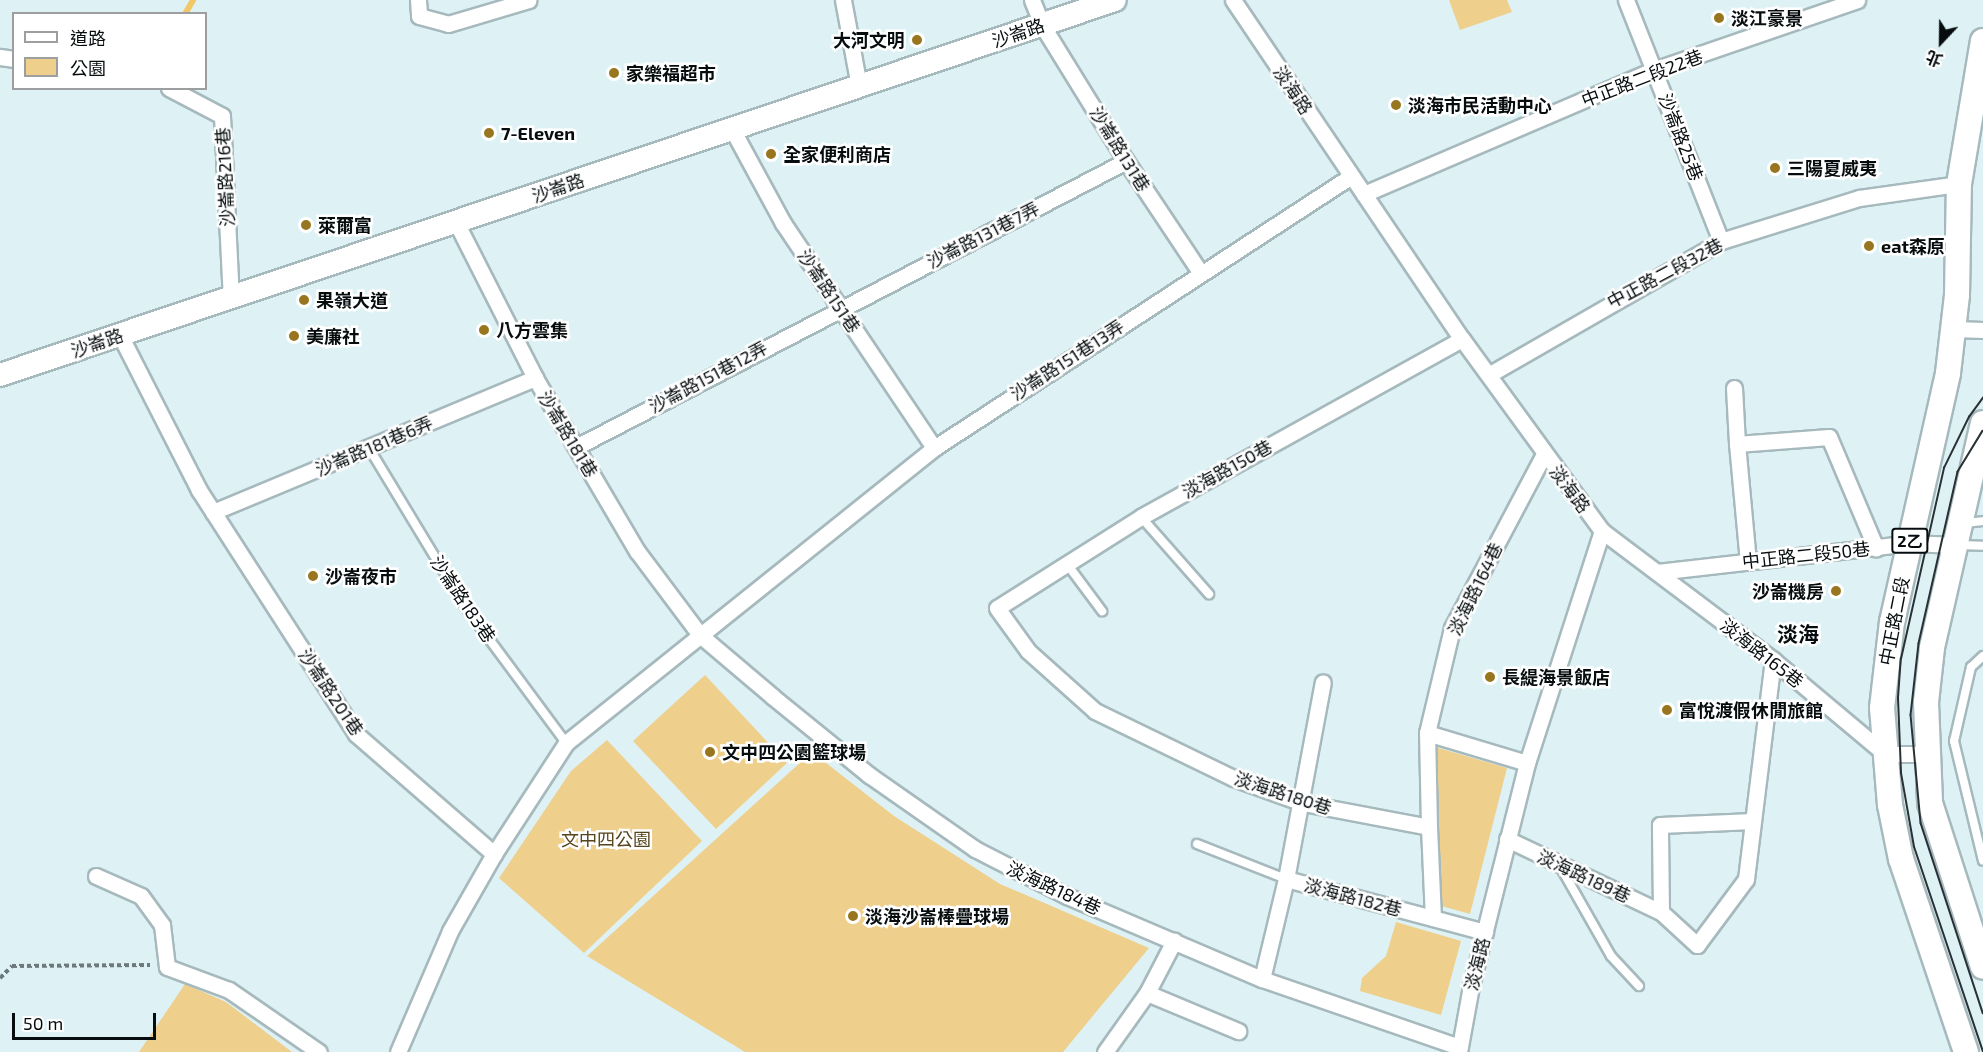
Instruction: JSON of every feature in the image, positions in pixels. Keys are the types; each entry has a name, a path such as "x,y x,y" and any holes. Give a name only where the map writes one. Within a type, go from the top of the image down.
{"main road":[{"name":"中正路二段","path":"1966,1052 1900,859 1885,754 1885,663 1954,329 1959,184 1983,41"},
{"name":"2乙","path":"1983,423 1967,530 1927,676 1927,754 1930,803 1940,842 1983,967"}],"street":[{"path":"418,0 419,16 447,24 529,0"},
{"path":"843,0 859,86"},
{"name":"沙崙路131巷","path":"1032,0 1042,25 1126,161 1200,272"},
{"name":"沙崙路","path":"0,375 1115,0"},
{"name":"淡海路","path":"1233,0 1462,339 1490,374 1544,454 1602,531 1527,763 1485,932 1460,1050"},
{"name":"沙崙路25巷","path":"1626,0 1721,242"},
{"name":"中正路二段22巷","path":"1364,194 1654,70 1857,0"},
{"name":"沙崙路216巷","path":"173,90 222,116 231,297"},
{"name":"沙崙路151巷","path":"732,129 783,223 934,448"},
{"name":"沙崙路131巷7弄","path":"840,308 1126,161"},
{"name":"沙崙路151巷13弄","path":"934,448 1200,272 1351,176"},
{"name":"中正路二段32巷","path":"1490,374 1721,242 1859,198 1959,184"},
{"name":"沙崙路181巷","path":"456,222 535,378 637,551 700,635"},
{"name":"沙崙路151巷12弄","path":"576,447 840,308"},
{"path":"1954,329 1983,330"},
{"name":"沙崙路201巷","path":"120,335 213,512 356,734 494,854"},
{"name":"淡海路150巷","path":"997,608 1141,517 1462,339"},
{"name":"沙崙路181巷6弄","path":"213,512 535,378"},
{"path":"1734,388 1748,562"},
{"path":"1737,444 1829,437 1876,548"},
{"path":"398,1052 450,931 494,854 566,743 934,448"},
{"name":"淡海路164巷","path":"1427,733 1452,628 1544,454"},
{"name":"中正路二段50巷","path":"1657,572 1876,548 1967,530"},
{"name":"淡海路165巷","path":"1602,531 1773,660 1885,754"},
{"name":"淡海路180巷","path":"997,608 1028,651 1095,711 1233,778 1303,803 1429,827"},
{"name":"淡海路184巷","path":"700,635 868,775 975,849 1067,896 1262,979 1460,1050"},
{"name":"淡海路189巷","path":"1508,839 1561,868 1661,912 1697,945 1746,879 1773,660"},
{"path":"1286,879 1303,803 1323,682"},
{"path":"1433,918 1427,733 1527,763"},
{"path":"1885,754 1927,754"},
{"name":"淡海路189巷","path":"1661,912 1660,825 1753,821"},
{"path":"96,876 141,896 162,925 167,967 228,990 319,1052"},
{"name":"淡海路182巷","path":"1262,979 1286,879 1485,932"},
{"path":"1105,1052 1147,993 1174,941"},
{"path":"1147,993 1238,1031"}],"lane":[{"name":"沙崙路183巷","path":"369,448 464,605 566,743"},
{"path":"1141,517 1209,594"},
{"path":"1967,530 1983,546"},
{"path":"1067,564 1102,611"},
{"path":"1983,656 1971,667 1954,741 1983,861"},
{"path":"1197,843 1286,879"},
{"path":"1561,868 1611,956 1639,986"}],"path":[{"path":"0,978 12,966 116,963 167,967"}],"green space":[{"path":"1449,0 1507,0 1512,12 1460,30"},
{"name":"文中四公園籃球場","path":"705,675 787,763 716,829 633,741"},
{"name":"文中四公園","path":"607,740 702,841 584,953 499,878 571,771"},
{"path":"1435,747 1507,768 1470,914 1438,905"},
{"name":"淡海沙崙棒疊球場","path":"812,752 894,816 1000,884 1149,948 1063,1052 745,1052 587,956"},
{"path":"1396,922 1461,941 1441,1015 1360,991 1362,978 1386,956"},
{"path":"185,984 226,1002 292,1052 139,1052"}],"waterway":[{"path":"186,12 193,0"}],"tram line":[{"path":"1983,398 1969,417 1944,468 1901,659 1898,698 1901,773 1914,847 1983,1052"},
{"path":"1983,431 1958,472 1919,644 1911,715 1921,823 1983,1013"}],"place":[{"name":"淡江豪景","path":"1719,18"},
{"name":"大河文明","path":"917,40"},
{"name":"家樂福超市","path":"614,73"},
{"name":"淡海市民活動中心","path":"1396,105"},
{"name":"7-Eleven","path":"489,133"},
{"name":"全家便利商店","path":"771,154"},
{"name":"三陽夏威夷","path":"1775,168"},
{"name":"萊爾富","path":"306,225"},
{"name":"eat森原","path":"1869,246"},
{"name":"果嶺大道","path":"304,300"},
{"name":"八方雲集","path":"484,330"},
{"name":"美廉社","path":"294,336"},
{"name":"沙崙夜市","path":"313,576"},
{"name":"沙崙機房","path":"1836,591"},
{"name":"長緹海景飯店","path":"1490,677"},
{"name":"富悅渡假休閒旅館","path":"1667,710"},
{"name":"文中四公園籃球場","path":"710,752"},
{"name":"淡海沙崙棒疊球場","path":"853,916"}],"district":[{"name":"淡海","path":"1798,634"}]}
